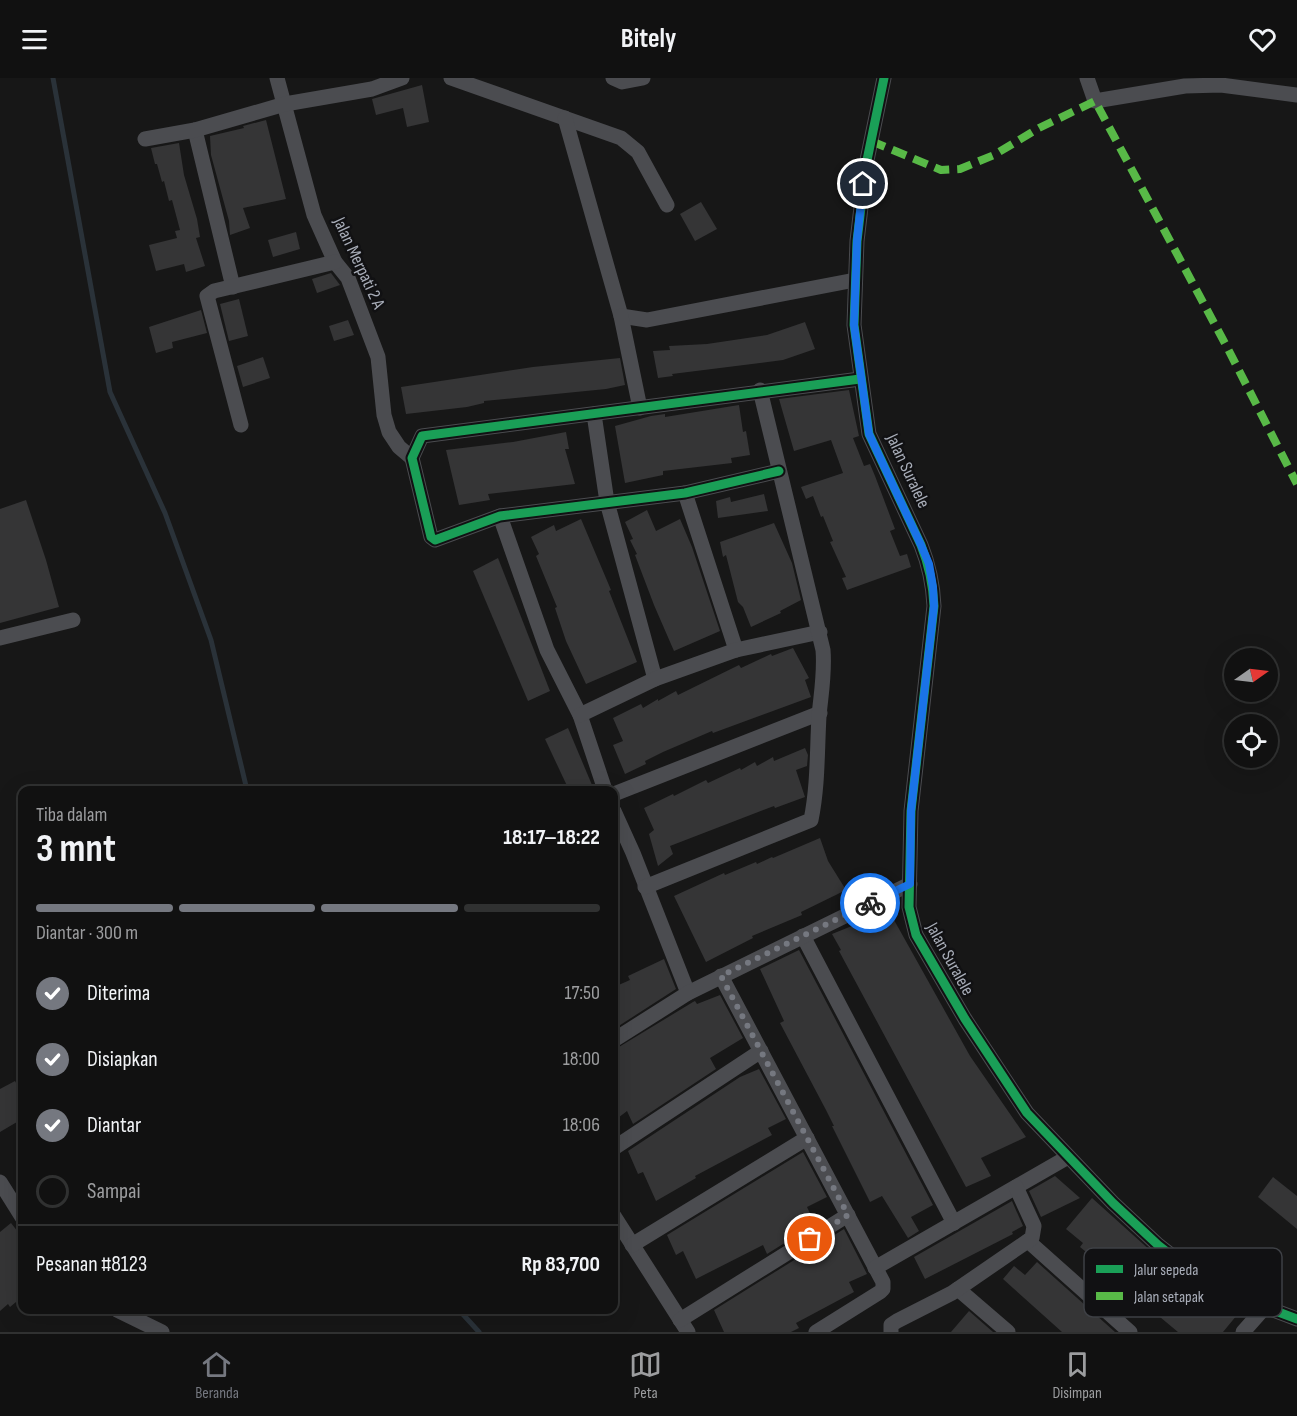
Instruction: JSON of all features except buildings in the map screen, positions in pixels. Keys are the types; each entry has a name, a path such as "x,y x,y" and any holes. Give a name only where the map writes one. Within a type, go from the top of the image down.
{"street":[{"name":"Jalan Merpati 2 A","path":"277,78 314,215 335,262 348,278 378,357 384,415 389,432 399,447 412,458"},
{"path":"145,139 195,130 285,104 372,89 402,78"},
{"path":"452,78 630,143 638,152 667,205"},
{"path":"613,78 622,82 644,78"},
{"name":"Jalan Suralele","path":"884,78 866,165 857,241 854,325 869,434 929,564 933,587 934,606 911,811 910,913 916,935 965,1019 1027,1113 1068,1158 1162,1248"},
{"path":"1087,78 1095,101 1185,86 1221,85 1297,95"},
{"path":"565,118 621,316 640,408"},
{"path":"195,130 233,286"},
{"path":"241,425 207,296 214,291 335,262"},
{"path":"621,316 647,320 855,280"},
{"path":"779,471 685,492 500,516 440,539 432,539 412,458 422,436 760,390 860,379"},
{"path":"645,887 811,820 815,799 820,713 825,674 820,632 760,390"},
{"path":"594,414 607,502 655,679"},
{"path":"685,492 736,650"},
{"path":"500,516 547,650 580,715 604,786"},
{"path":"0,638 73,620"},
{"path":"580,715 655,679 736,650 820,632"},
{"path":"618,792 820,713"},
{"path":"618,820 688,993"},
{"path":"618,1037 688,993 910,884"},
{"path":"803,936 954,1223"},
{"path":"721,976 883,1282 883,1289 816,1332"},
{"path":"618,1145 761,1051"},
{"path":"632,1245 807,1138"},
{"path":"875,1268 1068,1158"},
{"path":"0,1182 18,1211"},
{"path":"891,1332 891,1325 897,1321 958,1288 1032,1238 1034,1226 1016,1187"},
{"path":"618,1222 684,1326 848,1215"},
{"path":"1028,1241 1084,1291"},
{"path":"958,1288 1008,1332"},
{"name":"Jalan Suralele","path":"1282,1313 1297,1319"},
{"path":"125,1314 162,1332"},
{"path":"1113,1317 1130,1332"},
{"path":"1243,1332 1256,1317"}],"waterway":[{"path":"53,78 110,392 165,513 211,640 246,786"},
{"path":"463,1314 479,1332"}],"marked path":[{"path":"871,141 941,170 960,169 994,155 1039,128 1095,101 1228,349 1297,484"}],"cycle path":[{"path":"884,78 866,165 857,241 854,325 869,434 921,545 932,582 934,606 911,811 909,907 916,935 965,1019 1027,1113 1113,1203 1162,1248"},
{"path":"779,471 685,493 500,516 435,540 431,537 412,458 422,436 860,379"},
{"path":"1282,1313 1297,1319"}],"way so far":[{"path":"810,1239 848,1215 721,976 870,903"}],"route":[{"path":"863,184 857,241 854,325 869,434 929,564 934,606 911,811 910,884 870,903"}]}
